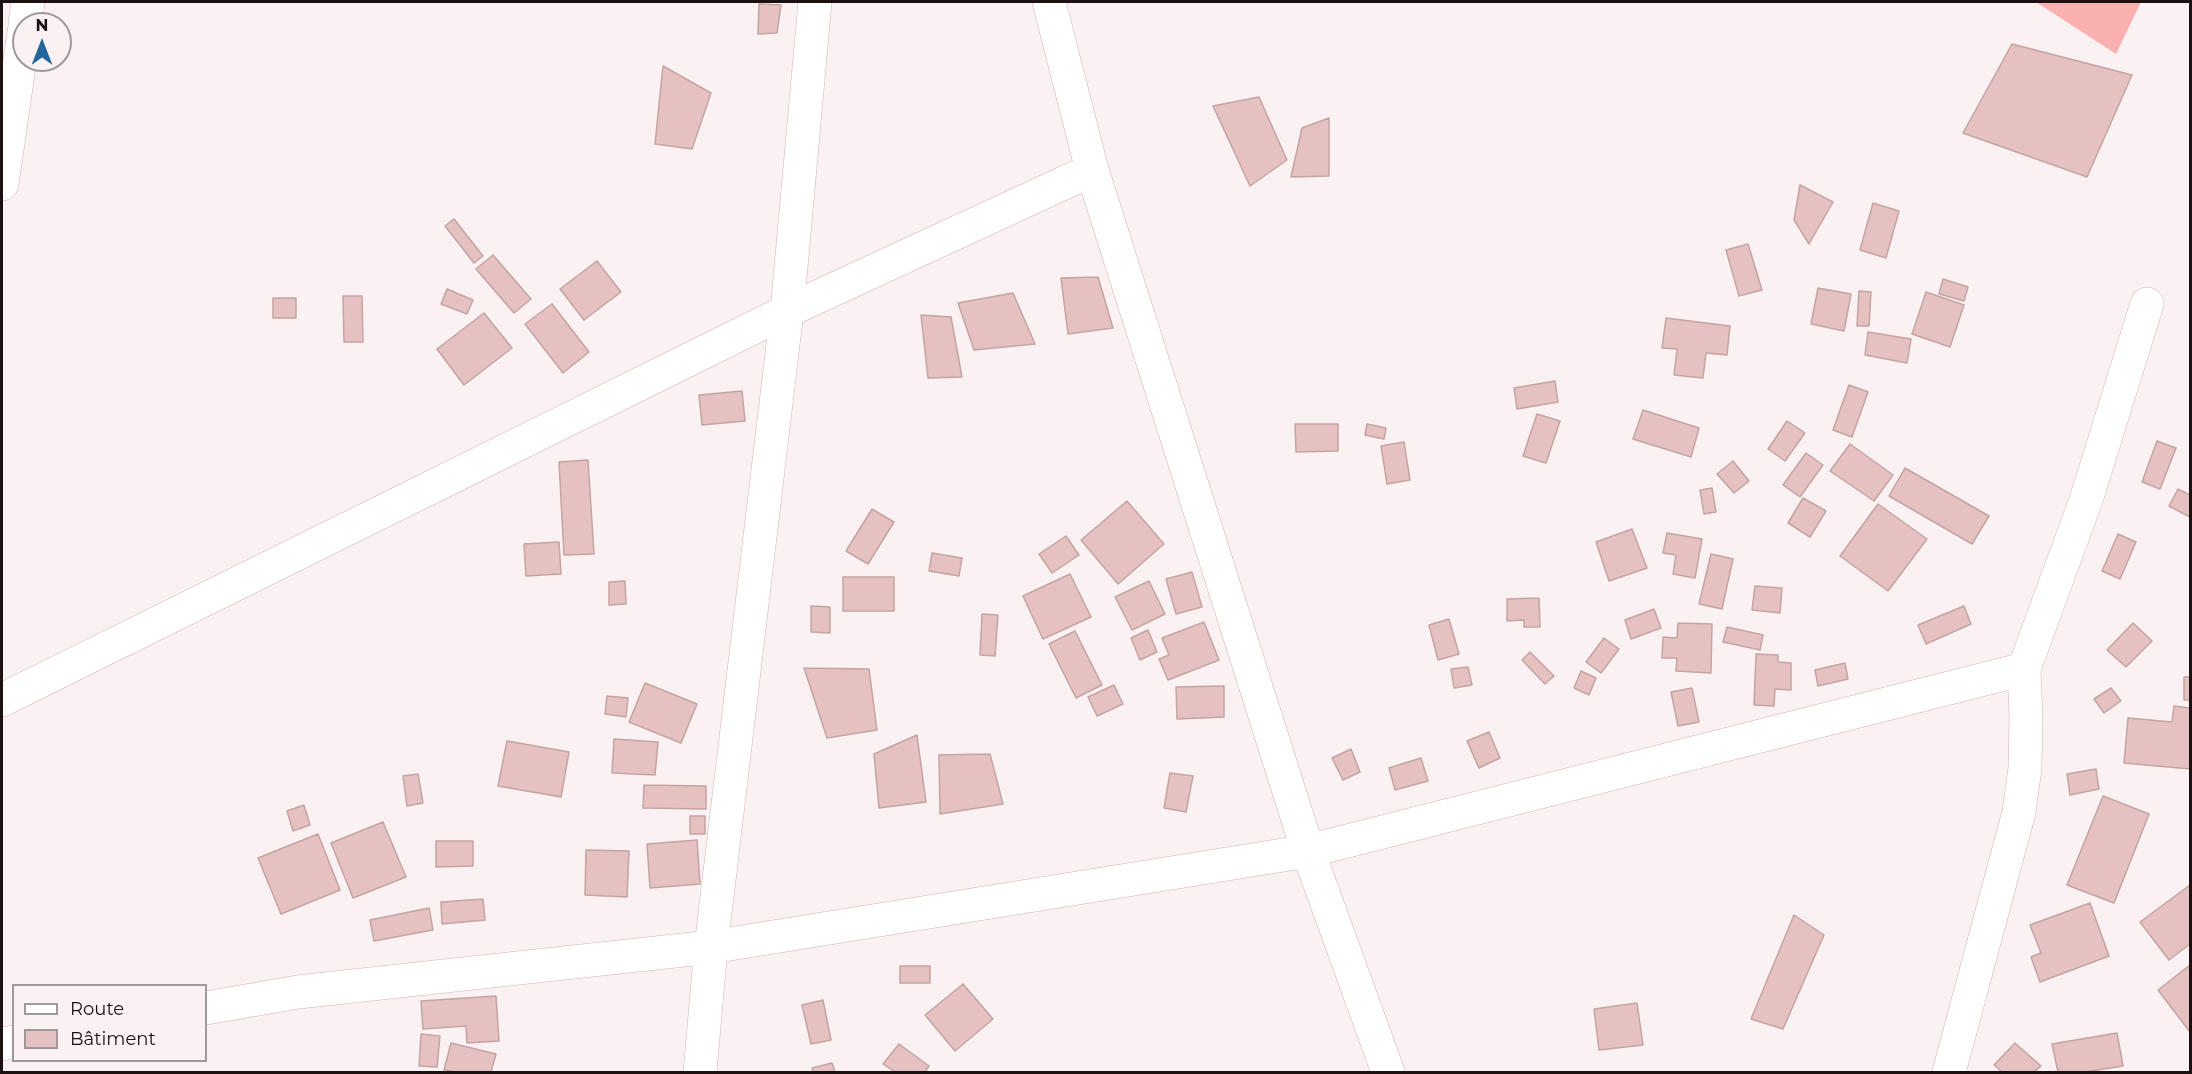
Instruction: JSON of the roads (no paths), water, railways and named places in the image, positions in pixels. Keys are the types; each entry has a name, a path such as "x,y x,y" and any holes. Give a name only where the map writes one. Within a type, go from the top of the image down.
{"street":[{"path":"700,1072 711,947 787,311 815,2"},
{"path":"1049,2 1092,170 1308,851 1388,1072"},
{"path":"2,184 18,72"},
{"path":"2,700 787,311 1092,170"},
{"path":"1949,1072 2019,812 2025,768 2024,669 2086,500 2147,304"},
{"path":"207,1008 298,992 711,947 1308,851 2024,669"}]}
